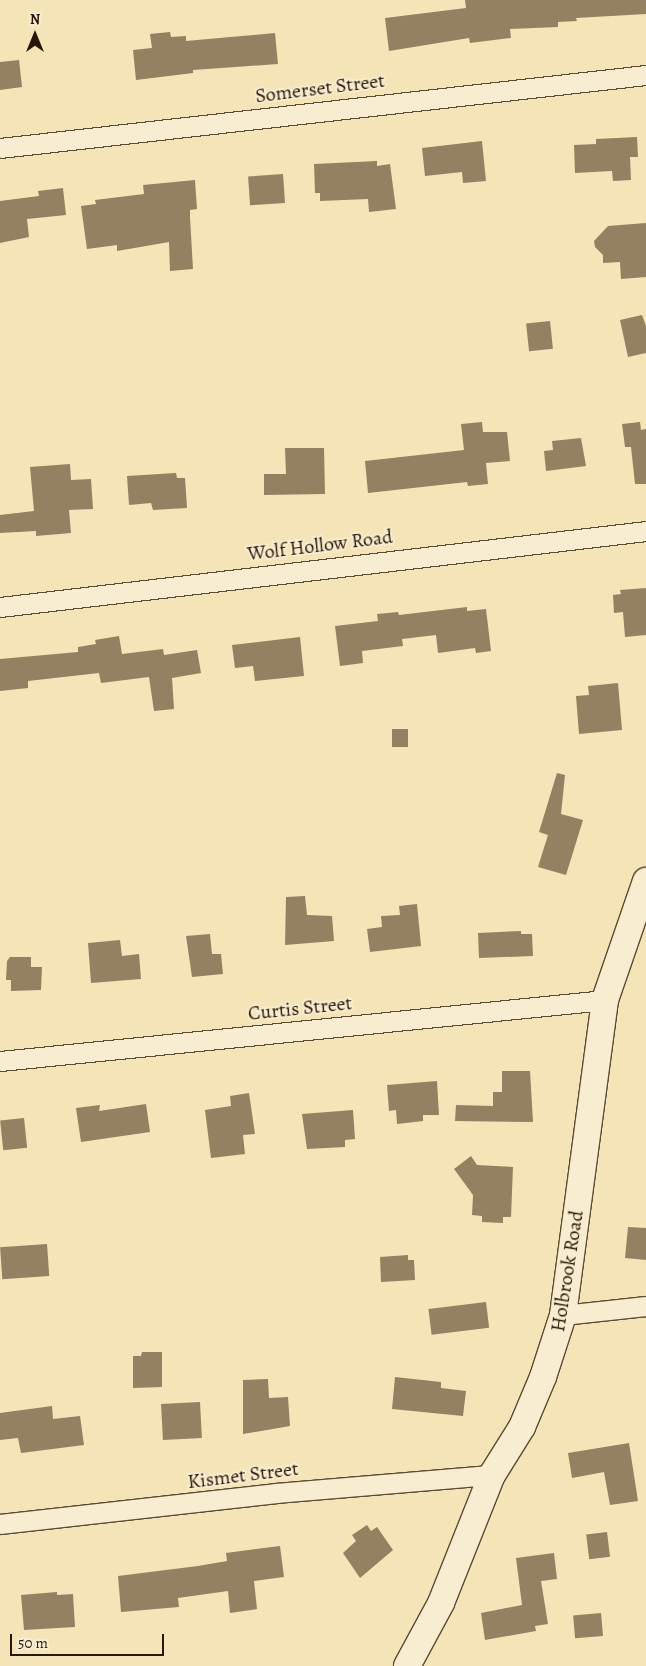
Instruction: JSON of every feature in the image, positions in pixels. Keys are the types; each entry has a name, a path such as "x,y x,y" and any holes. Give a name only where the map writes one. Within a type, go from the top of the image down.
{"street":[{"name":"Somerset Street","path":"0,148 646,75"},
{"name":"Wolf Hollow Road","path":"0,606 646,531"},
{"name":"Holbrook Road","path":"407,1666 440,1603 492,1475 522,1427 543,1377 563,1315 605,1000 646,882"},
{"name":"Curtis Street","path":"0,1061 605,1000"},
{"path":"563,1315 646,1306"},
{"name":"Kismet Street","path":"0,1524 285,1492 492,1475"}],"building":[{"path":"465,0 646,0 646,14 576,18 577,21 558,22 558,27 510,29 511,38 470,43 469,38 389,51 385,18 466,8"},
{"path":"170,32 171,37 186,36 186,41 275,33 278,64 193,70 193,73 136,80 133,50 152,48 150,34"},
{"path":"19,60 22,87 0,90 0,62"},
{"path":"637,137 638,157 630,157 631,180 613,181 612,171 575,173 574,145 596,144 596,139"},
{"path":"482,141 486,181 463,183 462,172 425,176 422,148"},
{"path":"377,161 377,166 390,164 396,209 369,212 368,199 320,201 320,193 315,193 314,164"},
{"path":"283,174 285,203 250,205 248,176"},
{"path":"195,180 197,209 190,210 193,269 170,271 169,242 117,251 117,245 87,249 81,206 96,204 95,200 144,194 143,185"},
{"path":"63,188 66,215 27,219 29,237 0,243 0,201 39,196 38,191"},
{"path":"646,223 646,277 621,279 620,262 603,263 603,255 595,247 594,241 608,226"},
{"path":"642,315 646,326 646,353 628,357 620,320"},
{"path":"550,321 553,349 529,351 526,324"},
{"path":"482,422 483,432 507,432 510,461 486,463 488,484 468,486 467,482 368,493 365,461 464,450 461,424"},
{"path":"640,422 641,430 646,429 646,484 635,484 631,447 625,447 622,424"},
{"path":"581,438 586,466 546,471 544,451 553,450 552,441"},
{"path":"285,448 324,448 325,494 264,495 264,474 286,474"},
{"path":"70,464 71,480 91,479 93,509 69,510 71,533 36,536 36,531 0,533 0,515 34,511 30,467"},
{"path":"176,473 177,478 185,478 187,508 153,510 151,503 129,505 127,476"},
{"path":"646,588 646,635 625,637 623,612 614,613 613,595 621,594 620,590"},
{"path":"467,607 467,611 486,609 491,651 476,653 475,648 438,653 436,635 402,639 403,646 362,651 363,663 340,666 335,626 378,621 377,614 398,612 399,615"},
{"path":"119,636 122,654 163,649 164,655 197,650 201,673 172,678 174,709 154,711 149,677 101,683 99,673 28,681 28,688 0,691 0,659 78,652 78,647 96,644 95,640"},
{"path":"300,637 304,676 255,681 253,666 235,668 232,645"},
{"path":"618,683 622,730 579,734 576,696 589,695 588,686"},
{"path":"392,729 408,729 408,747 392,747"},
{"path":"557,773 565,775 561,814 583,820 566,875 538,867 548,835 539,832"},
{"path":"305,896 307,915 332,916 334,941 285,945 286,897"},
{"path":"417,904 421,946 370,952 367,929 382,927 381,916 400,915 399,906"},
{"path":"521,931 521,934 532,934 533,956 479,958 478,933"},
{"path":"210,934 212,954 221,954 223,974 192,977 186,936"},
{"path":"120,940 122,956 139,954 141,979 91,983 88,943"},
{"path":"10,957 31,957 31,967 42,967 41,990 11,991 11,980 6,980 7,961"},
{"path":"502,1071 530,1071 533,1122 455,1121 456,1105 493,1106 493,1092 502,1092"},
{"path":"437,1081 439,1115 423,1115 423,1121 397,1124 396,1110 389,1111 387,1085"},
{"path":"249,1093 255,1134 243,1135 245,1154 211,1158 205,1110 231,1106 230,1096"},
{"path":"146,1104 150,1132 81,1142 76,1108 100,1105 99,1111"},
{"path":"353,1110 355,1139 345,1140 345,1147 307,1149 302,1114"},
{"path":"24,1118 27,1148 3,1150 0,1121"},
{"path":"471,1156 477,1165 513,1167 511,1217 503,1217 503,1223 482,1222 482,1216 472,1215 473,1195 454,1169"},
{"path":"628,1227 646,1228 646,1260 625,1258"},
{"path":"47,1244 49,1276 2,1279 0,1247"},
{"path":"408,1255 408,1260 414,1260 415,1280 381,1282 380,1257"},
{"path":"486,1302 489,1328 432,1335 428,1309"},
{"path":"142,1352 162,1352 162,1387 133,1388 133,1356 141,1356"},
{"path":"395,1377 441,1382 441,1388 466,1391 463,1416 392,1409"},
{"path":"268,1379 269,1398 288,1397 290,1426 243,1434 243,1380"},
{"path":"200,1402 202,1438 163,1440 161,1404"},
{"path":"52,1406 53,1419 80,1416 84,1445 21,1453 18,1438 0,1440 0,1413"},
{"path":"629,1443 638,1501 610,1505 604,1472 572,1478 568,1453"},
{"path":"367,1525 371,1531 377,1527 393,1550 360,1578 343,1553 356,1541 352,1535"},
{"path":"607,1532 610,1557 589,1559 586,1535"},
{"path":"280,1546 284,1577 254,1581 257,1609 230,1613 228,1591 178,1598 179,1607 121,1612 118,1576 227,1561 226,1553"},
{"path":"554,1553 557,1579 541,1581 548,1624 535,1626 536,1631 485,1640 481,1613 522,1605 516,1558"},
{"path":"57,1592 57,1595 73,1594 75,1627 24,1630 21,1595"},
{"path":"601,1613 603,1636 575,1638 573,1615"}]}
